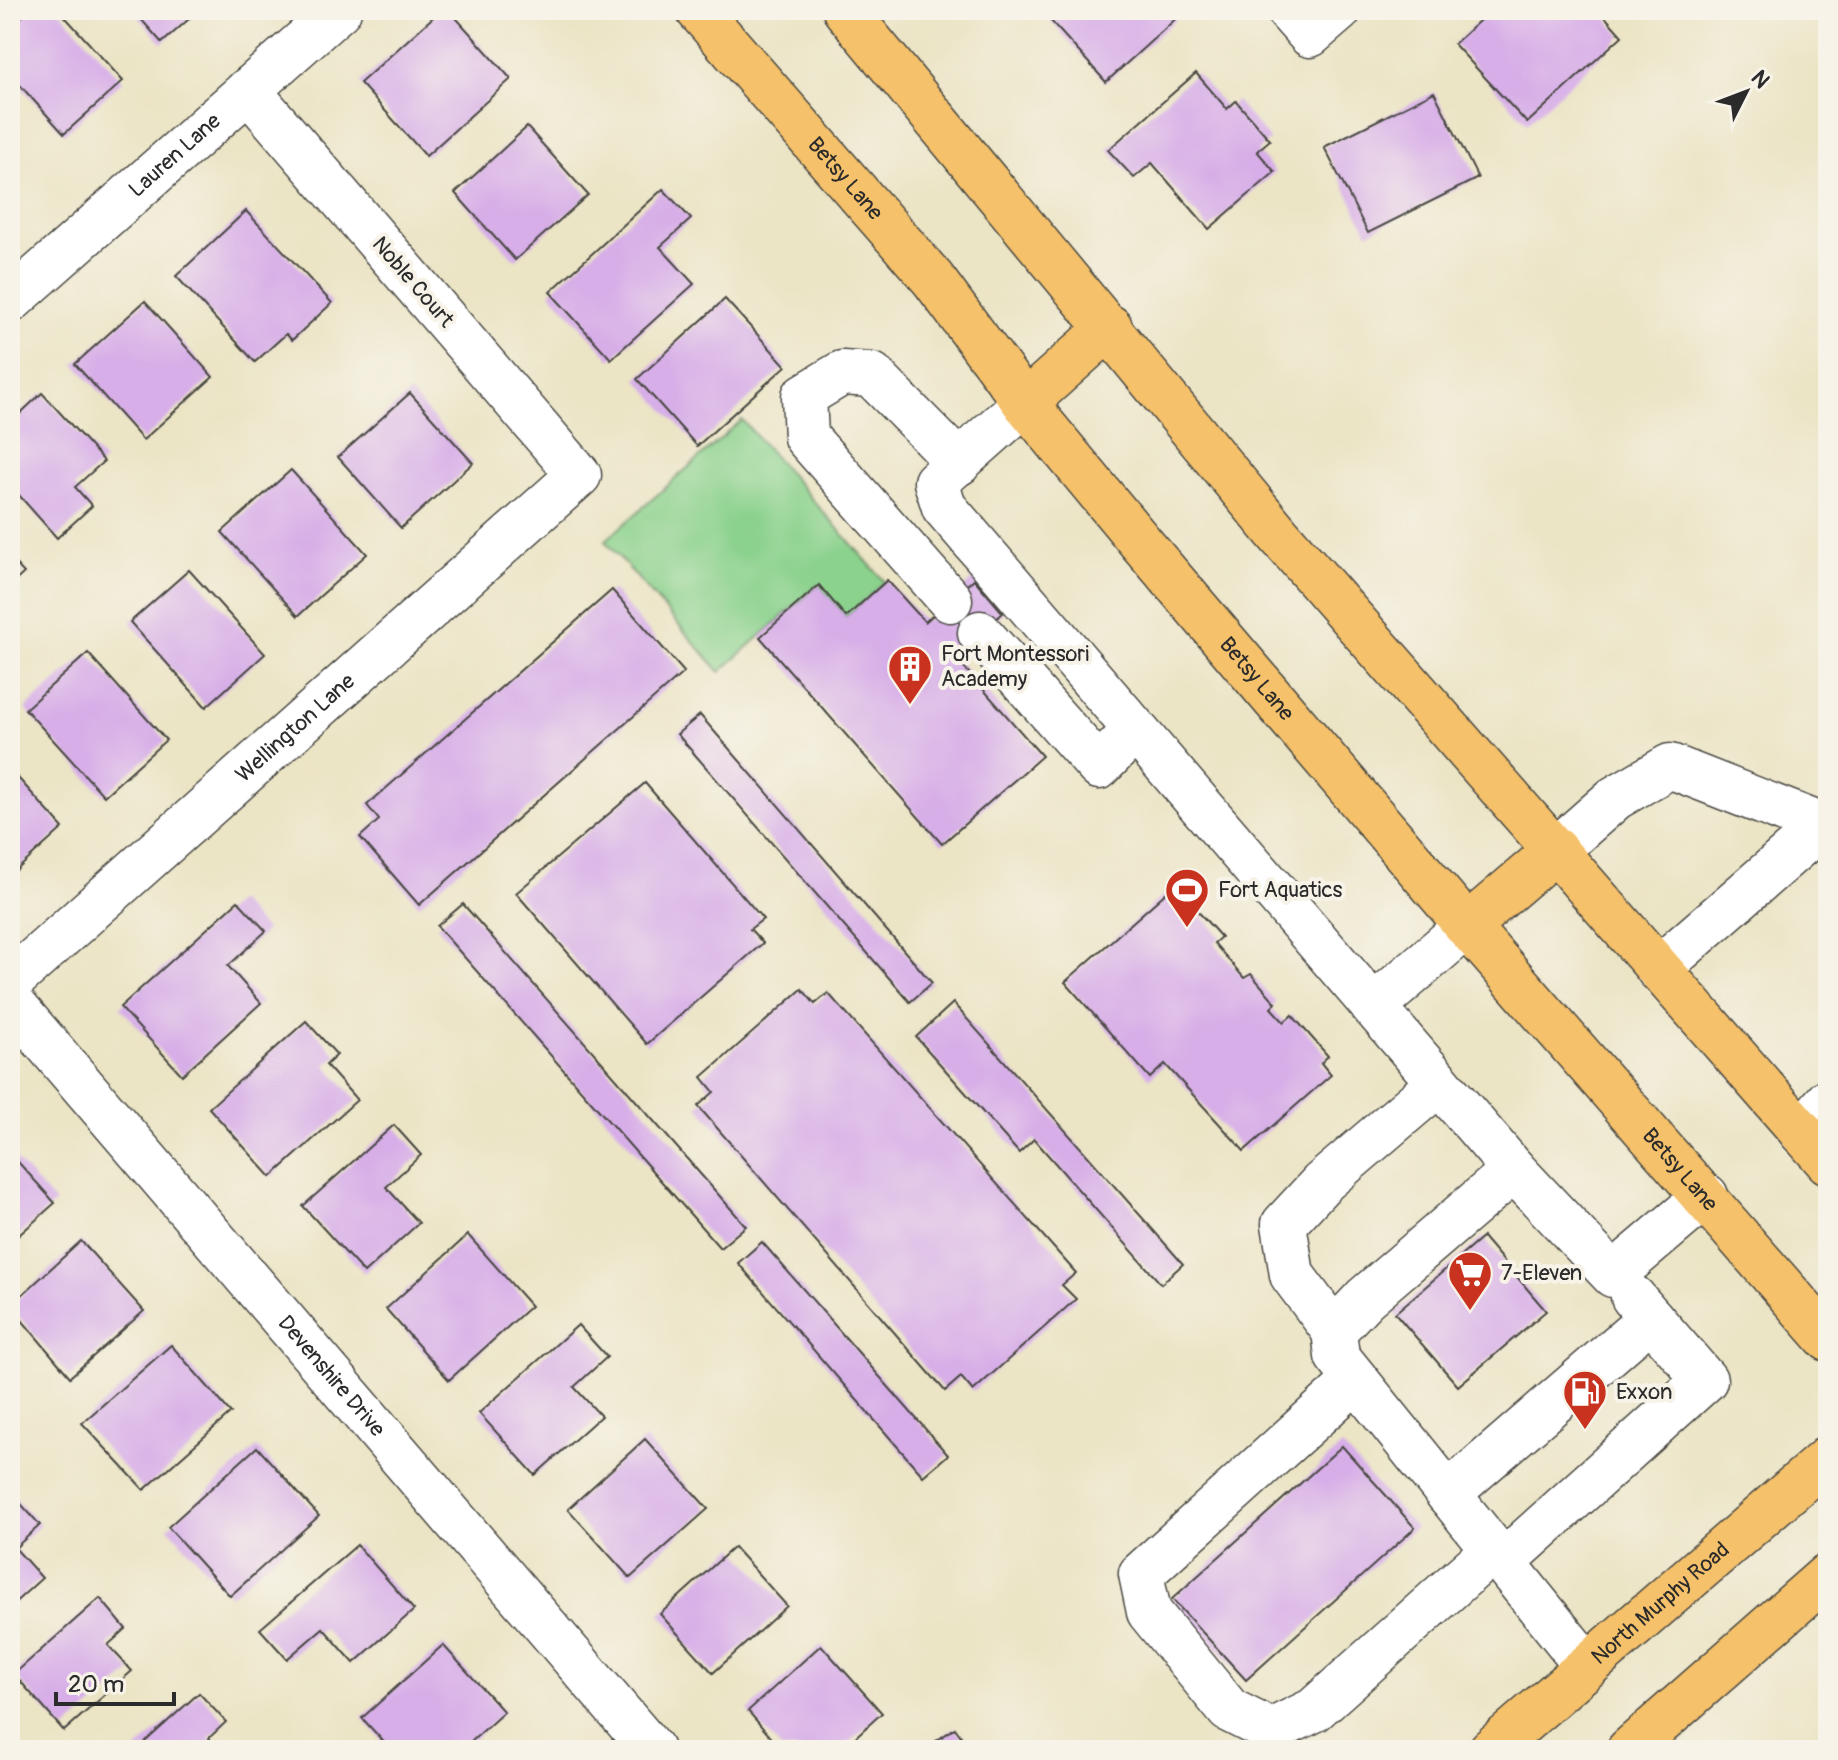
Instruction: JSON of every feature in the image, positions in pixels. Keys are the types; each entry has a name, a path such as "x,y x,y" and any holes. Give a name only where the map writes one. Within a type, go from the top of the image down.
{"main road":[{"name":"Betsy Lane","path":"698,10 933,279 1025,403 1467,926 1828,1339"},
{"path":"845,10 1278,534 1658,969 1819,1131"},
{"path":"1025,403 1110,327"},
{"path":"1467,926 1556,850"},
{"name":"North Murphy Road","path":"1491,1750 1828,1458"},
{"path":"1629,1750 1828,1575"}],"street":[{"name":"Lauren Lane","path":"10,301 339,10"},
{"name":"Noble Court","path":"248,90 579,475"},
{"path":"950,600 806,437 804,396 842,373 872,375 959,463"},
{"path":"1025,403 936,482 944,507 1514,1170 1613,1275 1705,1380 1314,1710 1271,1731 1229,1710 1149,1612 1141,1574 1356,1380"},
{"name":"Wellington Lane","path":"10,982 579,475"},
{"path":"980,633 1099,767 1135,730"},
{"path":"1556,850 1615,798 1670,766 1826,827 1658,969"},
{"path":"1373,1007 1467,926"},
{"name":"Devenshire Drive","path":"10,1001 652,1750"},
{"path":"1439,1083 1322,1183 1284,1224 1292,1275 1334,1331 1337,1356 1587,1666"},
{"path":"1334,1331 1365,1298 1514,1170"},
{"path":"1613,1275 1706,1196"},
{"path":"1448,1494 1651,1318"}],"green space":[{"path":"742,420 885,582 846,617 818,585 720,672 605,541"}],"building":[{"path":"29,10 59,10 123,81 64,134 10,74 10,27"},
{"path":"133,10 199,10 162,43"},
{"path":"441,10 449,10 511,79 426,156 360,83"},
{"path":"1041,10 1176,10 1180,15 1106,82"},
{"path":"1491,10 1599,10 1622,36 1527,123 1454,44"},
{"path":"1196,73 1227,109 1236,101 1270,140 1257,151 1275,172 1209,229 1152,163 1134,178 1108,150"},
{"path":"1434,92 1478,178 1368,233 1324,147"},
{"path":"527,127 588,195 515,260 455,193"},
{"path":"663,189 691,219 660,247 694,284 611,359 550,292"},
{"path":"246,211 332,303 292,340 286,334 255,362 176,276"},
{"path":"725,299 786,366 697,446 637,379"},
{"path":"145,301 213,377 143,440 75,364"},
{"path":"42,393 104,461 75,487 92,506 57,538 10,485 10,423"},
{"path":"410,393 473,463 401,528 338,457"},
{"path":"291,470 367,554 298,616 222,532"},
{"path":"10,558 24,573 10,586"},
{"path":"189,570 265,654 206,707 130,622"},
{"name":"Fort Montessori Academy","path":"974,579 1003,613 954,656 1042,756 942,844 760,637 819,585 846,617 887,580 925,622"},
{"path":"612,590 684,672 419,905 360,837 379,820 367,805"},
{"path":"88,653 166,740 104,796 25,709"},
{"path":"700,715 932,983 910,1002 677,734"},
{"path":"10,769 63,828 10,876"},
{"path":"645,783 763,919 750,929 763,943 647,1044 516,893"},
{"path":"1168,891 1178,903 1185,897 1221,937 1214,943 1244,978 1251,974 1276,1003 1271,1008 1284,1022 1292,1015 1328,1056 1321,1063 1331,1075 1244,1151 1165,1064 1150,1078 1065,982"},
{"path":"238,901 266,931 228,966 261,1003 182,1075 120,1007"},
{"path":"463,904 746,1226 720,1248 437,926"},
{"path":"802,989 815,1004 828,993 1076,1273 1062,1285 1076,1299 973,1391 961,1377 945,1391 698,1106 714,1092 702,1077"},
{"path":"953,1003 1183,1264 1161,1284 1034,1139 1019,1153 916,1037"},
{"path":"306,1021 337,1055 326,1065 357,1100 271,1177 209,1108"},
{"path":"394,1125 421,1155 386,1187 419,1223 364,1273 303,1206"},
{"path":"10,1153 55,1203 10,1243"},
{"path":"468,1235 531,1306 449,1380 386,1309"},
{"name":"7-Eleven","path":"1483,1237 1546,1311 1458,1386 1395,1313"},
{"path":"81,1241 144,1311 70,1377 10,1306"},
{"path":"762,1242 948,1455 923,1476 738,1263"},
{"path":"578,1325 607,1357 574,1387 601,1416 535,1475 479,1413"},
{"path":"171,1345 231,1413 144,1490 82,1423"},
{"path":"645,1439 708,1509 630,1578 568,1509"},
{"path":"1342,1446 1415,1528 1246,1680 1172,1599"},
{"path":"257,1447 319,1516 230,1596 168,1527"},
{"path":"12,1494 40,1525 15,1548 42,1578 10,1607"},
{"path":"357,1545 414,1610 354,1663 323,1628 287,1659 260,1629"},
{"path":"734,1547 787,1606 713,1673 660,1614"},
{"path":"100,1598 126,1629 108,1645 132,1671 64,1731 14,1674"},
{"path":"443,1645 504,1712 462,1750 391,1750 362,1718"},
{"path":"821,1645 882,1713 841,1750 782,1750 748,1711"},
{"path":"199,1693 226,1722 209,1738 219,1750 136,1750"},
{"path":"955,1728 971,1750 923,1750"}],"place":[{"name":"Fort Montessori Academy","path":"910,706"},
{"name":"Fort Aquatics","path":"1187,929"},
{"name":"7-Eleven","path":"1470,1312"},
{"name":"Exxon","path":"1585,1431"}]}
